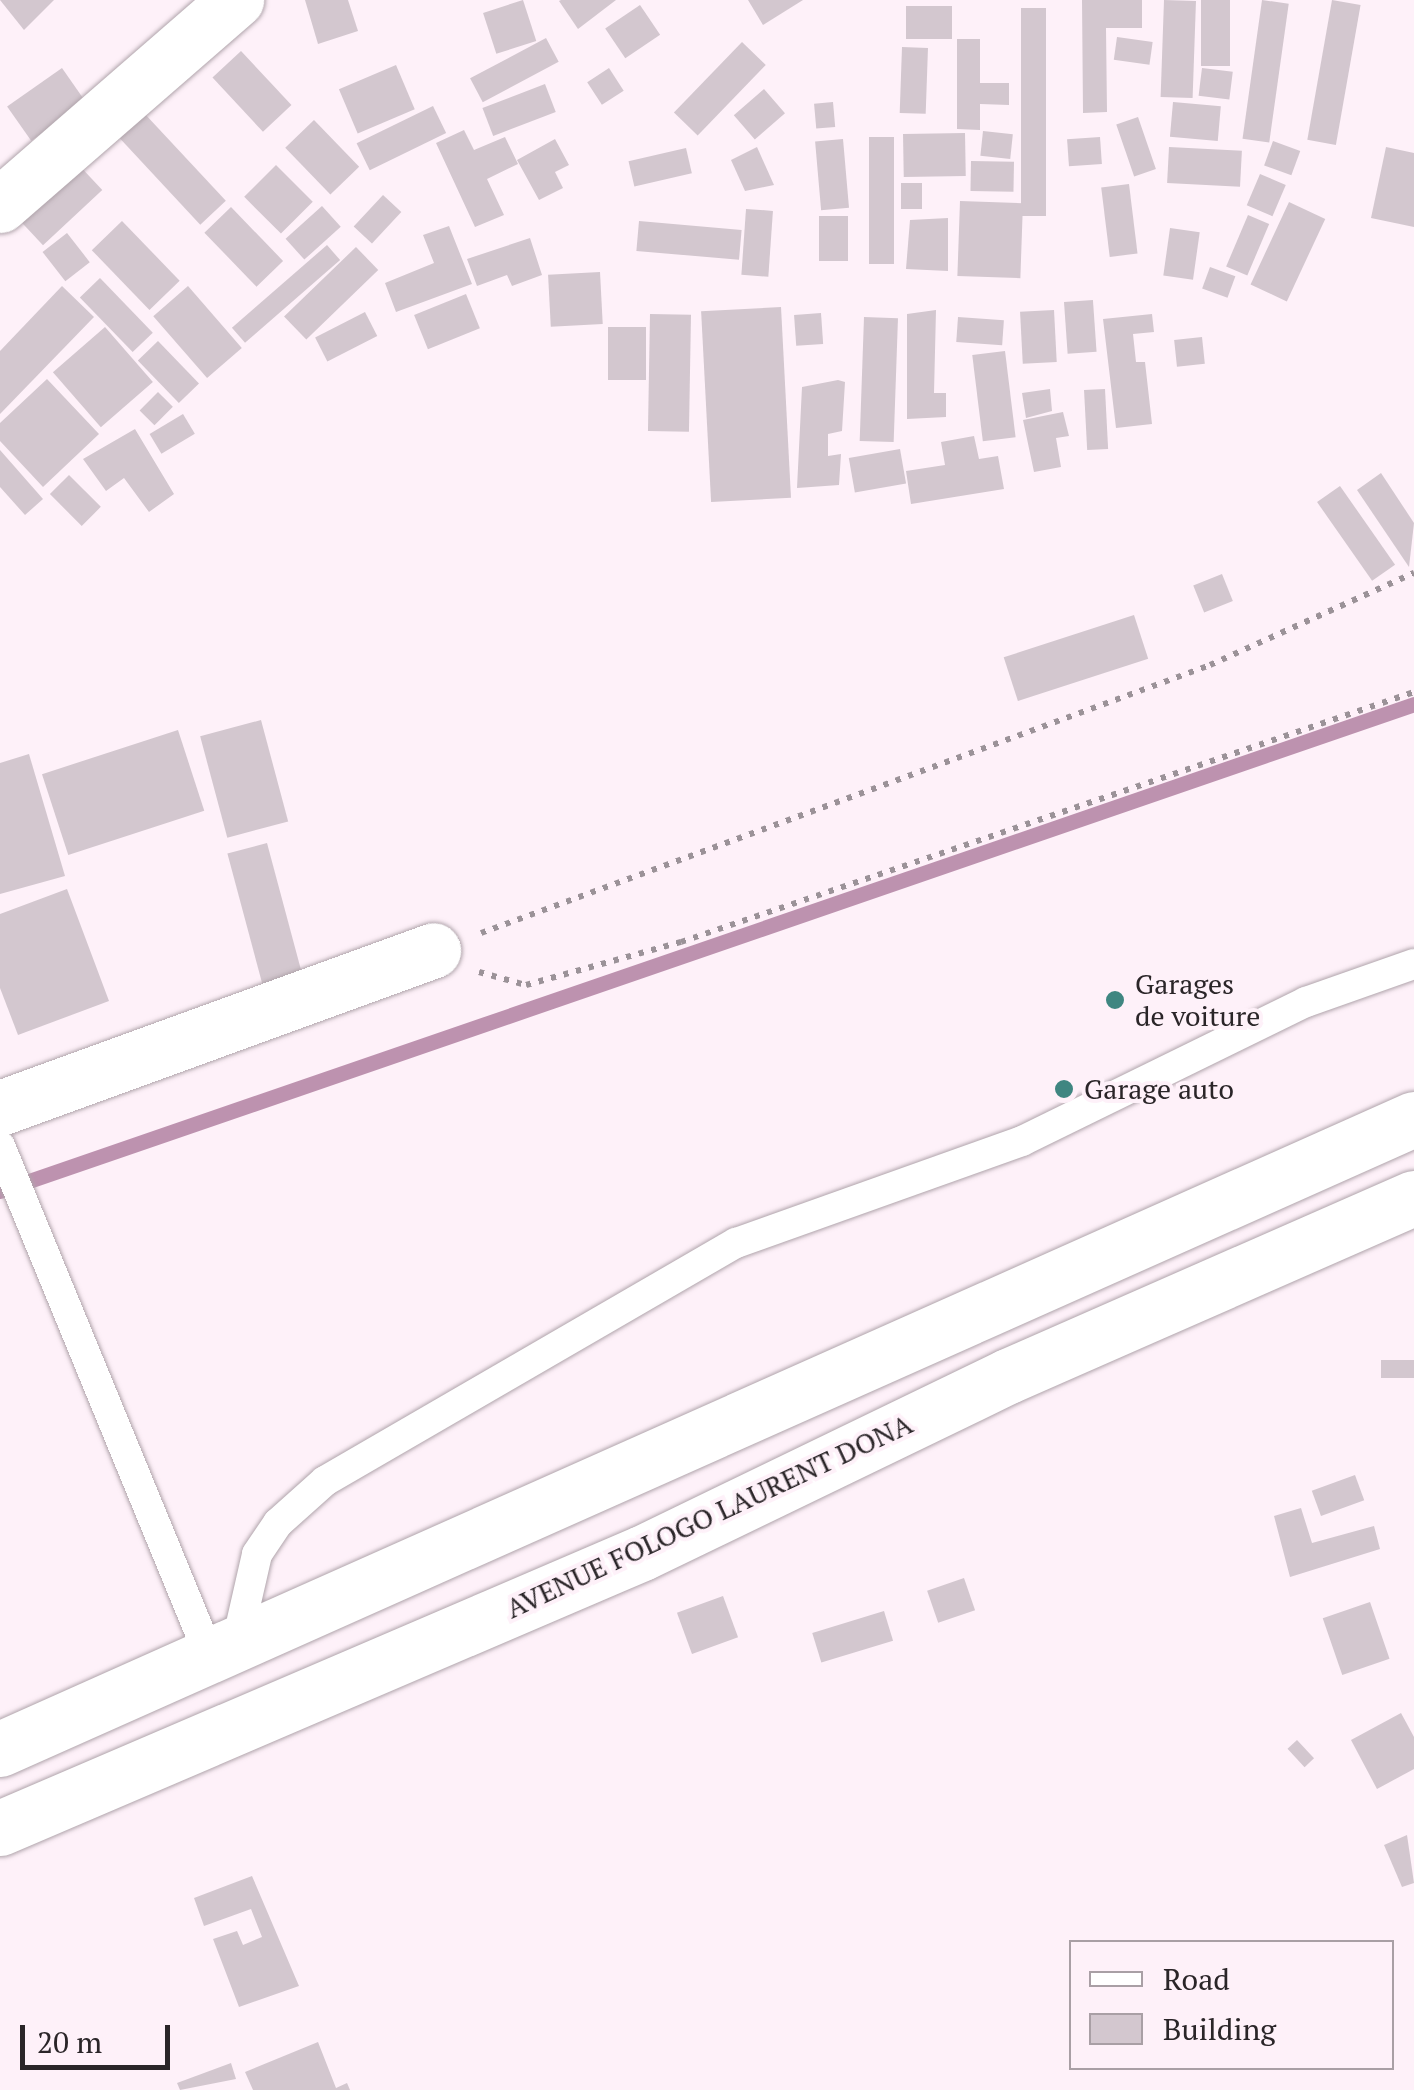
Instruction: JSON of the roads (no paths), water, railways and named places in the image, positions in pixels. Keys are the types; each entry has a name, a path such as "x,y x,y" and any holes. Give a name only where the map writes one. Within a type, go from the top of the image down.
{"main road":[{"path":"0,205 236,0"},
{"path":"1,1136 432,950"},
{"path":"0,1749 1414,1118"},
{"name":"AVENUE FOLOGO LAURENT DONA","path":"0,1828 642,1552 1008,1376 1414,1198"}],"lane":[{"path":"223,1652 257,1554 278,1522 325,1481 736,1243 1022,1141 1306,1002 1414,964"},
{"path":"1,1136 22,1198 223,1652"}],"waterway":[{"path":"0,1191 1414,704"}],"place":[{"name":"Garages de voiture","path":"1115,1000"},
{"name":"Garage auto","path":"1064,1089"}]}
